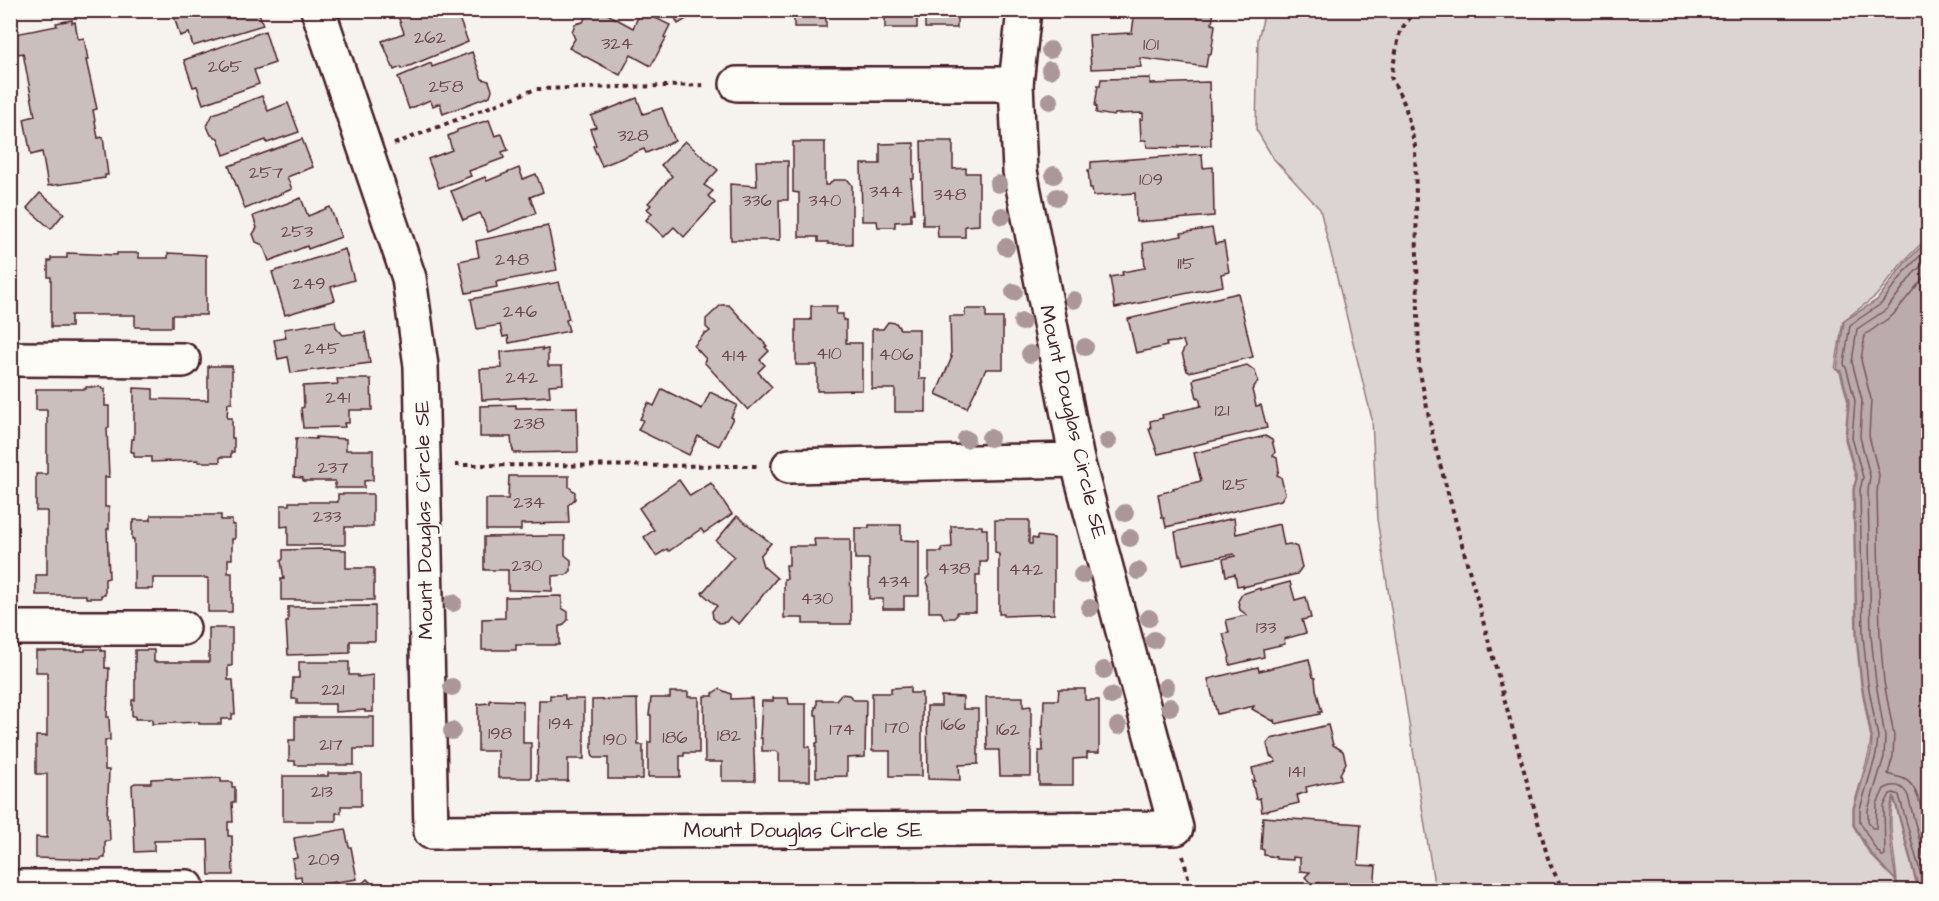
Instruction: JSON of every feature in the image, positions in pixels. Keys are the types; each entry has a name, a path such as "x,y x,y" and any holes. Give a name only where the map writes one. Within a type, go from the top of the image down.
{"street":[{"name":"Mount Douglas Circle SE","path":"318,10 409,278 420,366 424,465 431,832 1176,828 1077,460 1020,171 1016,84 1024,10"},
{"path":"737,84 1016,84"},
{"path":"10,359 183,360"},
{"path":"789,466 1077,460"},
{"path":"10,628 183,628"},
{"path":"10,887 187,887"}],"path":[{"path":"1416,10 1400,32 1391,77 1405,105 1415,146 1419,368 1434,442 1549,862 1563,891"},
{"path":"368,154 536,89 737,84"},
{"path":"424,465 789,466"}],"shaded area":[{"path":"1265,11 1928,11 1928,237 1902,263 1876,296 1843,321 1835,369 1840,372 1848,402 1845,439 1856,479 1853,489 1856,637 1861,685 1871,738 1853,808 1853,825 1869,853 1897,882 1891,829 1894,799 1918,890 1435,890 1377,519 1372,419 1320,209 1273,158 1256,129 1258,39"}],"water":[{"path":"1928,240 1928,890 1919,890 1894,796 1889,826 1896,881 1870,852 1854,825 1854,808 1871,753 1872,737 1862,685 1857,637 1854,489 1857,478 1846,439 1849,401 1841,371 1837,369 1844,321 1877,300 1903,265"}],"building":[{"path":"185,10 258,10 263,25 193,46 189,33 180,36 174,16 185,13"},
{"path":"413,10 456,10 468,42 402,69 401,67 394,70 382,41 404,33 398,16"},
{"path":"589,10 600,10 633,28 641,11 670,25 664,37 666,38 651,66 631,55 620,75 569,48 575,39 572,32 575,24 583,22"},
{"path":"671,10 702,10 678,24"},
{"path":"794,10 852,11 836,11 836,15 826,15 826,27 794,27"},
{"path":"917,10 917,28 885,28 885,11 860,11"},
{"path":"925,10 957,10 957,28 925,28"},
{"path":"1135,10 1214,11 1212,24 1215,25 1211,54 1208,54 1206,67 1140,58 1141,67 1091,69 1089,35 1132,33"},
{"path":"72,20 72,23 75,22 78,39 84,38 88,60 86,60 97,109 93,110 98,138 103,137 108,175 105,175 105,178 48,186 42,152 31,155 24,119 35,116 23,53 12,55 10,35 57,26 56,23"},
{"path":"265,31 275,63 254,70 259,84 203,104 197,86 193,87 184,60"},
{"path":"472,52 482,79 489,81 492,90 490,96 443,114 440,103 433,106 430,100 409,109 398,77 431,63 432,67"},
{"path":"1150,78 1150,84 1209,82 1211,145 1179,146 1179,148 1147,147 1146,140 1141,140 1140,119 1143,119 1143,113 1115,114 1114,116 1096,113 1098,85 1100,86 1101,79"},
{"path":"262,96 268,111 288,103 299,132 267,143 266,140 224,155 218,138 211,135 207,126 213,114"},
{"path":"637,98 643,114 662,108 675,141 646,153 644,149 602,166 593,146 596,145 590,129 596,127 591,116"},
{"path":"489,120 495,136 502,134 508,150 502,152 504,158 469,171 471,176 439,188 428,159 452,150 448,136 457,130"},
{"path":"302,139 313,167 287,177 292,189 245,209 229,166"},
{"path":"685,141 718,170 704,185 713,191 708,196 715,203 684,237 674,227 664,237 646,220 652,213 647,209 651,205 648,203 672,176 661,165"},
{"path":"921,141 953,141 953,169 966,168 966,173 979,173 979,225 965,226 965,237 938,237 937,225 923,225"},
{"path":"793,142 825,142 825,185 829,185 833,180 848,180 852,185 852,244 828,244 828,242 818,242 818,237 799,237 799,193 793,192"},
{"path":"914,143 914,179 911,179 914,213 911,213 911,221 895,222 895,227 878,227 877,221 862,221 861,164 880,164 880,144"},
{"path":"1202,154 1203,168 1213,167 1214,216 1136,222 1135,193 1093,196 1092,188 1090,188 1088,170 1091,169 1091,162"},
{"path":"756,161 788,161 788,200 779,200 780,240 731,240 730,184 757,186"},
{"path":"519,168 523,179 536,174 543,192 530,197 536,213 488,232 480,213 463,220 451,191 485,177 487,181"},
{"path":"40,193 64,213 51,229 27,208"},
{"path":"301,198 308,216 330,207 341,237 308,249 307,246 269,261 263,245 256,242 253,234 257,228 253,216"},
{"path":"548,226 557,270 496,282 497,287 466,293 459,261 479,257 476,241"},
{"path":"1212,228 1215,244 1224,242 1229,272 1221,274 1223,286 1115,308 1110,277 1123,275 1122,272 1145,268 1143,243"},
{"path":"345,249 354,280 331,287 335,300 285,315 272,272"},
{"path":"67,253 117,255 117,253 139,253 139,258 168,258 168,253 206,255 206,315 172,315 172,327 135,327 135,315 71,315 71,327 51,327 51,277 48,277 48,261 51,261 51,258 67,258"},
{"path":"559,282 569,319 566,320 569,331 509,343 508,336 503,337 500,325 477,329 471,299"},
{"path":"1238,293 1253,357 1189,372 1182,353 1185,347 1183,341 1166,343 1167,346 1136,353 1128,319"},
{"path":"721,305 729,305 769,351 760,360 765,365 758,372 772,387 748,410 704,362 706,359 694,346 705,333 710,331 706,327 706,319"},
{"path":"811,306 837,306 836,314 843,314 843,320 846,320 846,343 862,343 862,390 817,391 817,365 796,365 796,320 811,320"},
{"path":"965,309 986,309 986,318 1003,318 1003,369 986,369 967,408 936,394 952,357 950,316 965,316"},
{"path":"335,321 336,327 343,335 365,332 370,363 291,373 288,357 278,359 274,340 286,338 284,329"},
{"path":"888,322 896,323 900,329 919,329 919,379 926,379 926,412 895,412 895,389 872,389 872,329 883,329"},
{"path":"542,348 542,350 548,349 548,366 562,366 563,384 549,385 550,396 482,400 480,369 502,368 501,352"},
{"path":"1247,365 1255,371 1258,381 1252,390 1256,406 1261,405 1267,428 1158,454 1149,429 1151,429 1150,421 1163,418 1162,415 1201,406 1199,397 1197,398 1194,378"},
{"path":"208,366 232,366 232,403 228,403 227,418 232,418 234,452 231,452 231,457 220,457 220,462 198,462 198,460 151,462 151,457 134,457 134,452 131,452 132,439 134,439 134,388 153,389 153,399 208,400"},
{"path":"337,379 371,379 372,410 349,410 349,423 344,423 345,427 303,428 301,408 304,407 303,386 338,384"},
{"path":"86,387 105,389 105,406 109,406 109,428 107,428 109,477 105,477 105,507 109,507 109,529 107,529 109,578 105,579 105,595 101,595 101,598 86,598 86,595 36,595 36,575 47,575 47,511 36,511 36,474 47,474 47,410 36,410 36,389 86,389"},
{"path":"662,389 702,409 710,392 737,405 719,446 698,436 689,455 638,430 643,420 640,419 648,403 654,406"},
{"path":"516,405 516,408 577,407 578,452 514,453 511,437 480,437 480,406"},
{"path":"1265,436 1272,440 1275,452 1273,456 1277,458 1279,470 1277,475 1281,477 1285,494 1281,500 1166,527 1158,494 1201,481 1194,453"},
{"path":"316,437 346,439 346,450 373,450 373,480 364,481 364,488 335,488 335,481 303,481 303,478 294,477 296,438 316,439"},
{"path":"509,476 569,476 569,487 575,492 575,499 568,505 569,523 521,524 521,530 486,530 486,499 508,499"},
{"path":"679,480 690,496 711,483 732,514 704,533 701,529 669,551 667,549 656,556 644,537 654,530 639,508"},
{"path":"338,494 373,494 373,527 345,527 345,545 288,545 288,526 281,527 281,505 289,505 289,502 338,502"},
{"path":"151,515 221,515 221,520 232,520 232,525 235,525 235,539 232,539 232,559 228,559 228,573 232,573 232,612 208,612 208,578 153,578 153,589 134,589 132,523 134,520 151,520"},
{"path":"737,516 771,543 760,556 763,566 777,578 739,624 730,617 726,622 719,623 713,618 712,611 717,606 702,593 734,556 716,541"},
{"path":"1234,518 1236,534 1280,524 1284,545 1290,544 1297,547 1302,567 1297,574 1243,587 1243,585 1237,586 1235,574 1226,576 1223,559 1235,556 1234,554 1183,564 1181,555 1179,556 1175,532"},
{"path":"995,520 1029,520 1029,544 1032,544 1032,538 1037,539 1037,536 1054,538 1054,614 1004,616 1004,614 999,614 999,554 995,553"},
{"path":"869,525 901,525 901,540 919,541 919,596 904,596 904,609 883,609 883,599 869,599 869,559 855,559 855,528 869,528"},
{"path":"951,526 982,526 982,529 987,529 987,562 980,562 980,575 976,575 976,612 957,612 954,618 944,618 941,612 929,612 929,587 926,579 929,576 929,552 942,552 942,548 952,547"},
{"path":"565,536 565,555 571,560 571,571 566,575 552,576 552,591 508,590 508,570 484,570 484,537"},
{"path":"814,539 850,539 851,624 803,624 803,618 784,618 784,579 787,579 786,565 789,565 789,546 815,546"},
{"path":"283,550 346,550 346,568 374,568 374,600 281,600 281,579 284,579 281,561"},
{"path":"1290,582 1295,600 1306,597 1311,618 1302,620 1306,633 1284,639 1285,644 1263,649 1264,657 1230,665 1223,634 1229,633 1226,620 1247,615 1240,610 1238,601 1242,594"},
{"path":"562,596 562,608 568,612 568,620 559,626 559,645 516,645 516,650 482,650 482,619 505,618 505,597"},
{"path":"375,606 375,641 350,641 350,653 288,655 286,622 288,622 288,607"},
{"path":"209,628 232,628 232,666 228,666 228,680 233,680 235,714 232,714 232,719 221,719 221,724 199,724 199,722 152,724 152,719 135,719 135,716 132,716 132,700 135,700 135,650 154,650 154,662 209,662"},
{"path":"85,649 105,651 105,668 109,668 107,717 109,717 110,740 105,740 105,770 109,770 107,818 109,818 110,841 105,841 105,858 101,860 36,858 36,837 47,838 47,774 36,774 36,736 47,736 47,672 36,672 36,651 85,651"},
{"path":"1309,659 1322,712 1319,712 1320,714 1275,724 1274,720 1252,709 1254,706 1217,714 1208,679 1258,667 1259,671"},
{"path":"299,662 349,662 349,675 358,675 358,677 373,675 373,712 365,712 365,710 335,712 335,704 297,704 297,699 292,699 293,678 299,678"},
{"path":"910,687 910,693 922,693 922,776 890,776 890,751 872,751 872,693 891,693 891,688"},
{"path":"719,689 731,694 731,699 752,698 755,781 722,781 722,762 705,762 704,696 713,696 713,693"},
{"path":"1059,689 1085,689 1085,700 1099,700 1099,753 1087,753 1087,758 1073,759 1073,785 1039,785 1039,751 1043,751 1044,700 1058,700"},
{"path":"670,692 688,692 688,697 699,697 699,753 684,753 684,756 680,756 680,777 648,777 651,698 670,698"},
{"path":"841,694 849,695 854,700 866,700 865,757 847,758 847,776 816,777 816,743 818,743 815,707 817,707 817,700 836,700"},
{"path":"550,695 565,695 565,699 584,699 584,759 568,759 568,781 537,781 539,700 550,700"},
{"path":"941,696 963,697 963,709 978,709 978,764 959,765 960,780 928,779 927,706 941,706"},
{"path":"986,697 1023,697 1023,707 1031,706 1031,776 1000,776 999,750 987,750"},
{"path":"773,698 788,698 789,704 806,704 806,747 810,747 810,781 779,781 779,753 762,751 762,738 760,738 762,701 773,701"},
{"path":"637,699 638,745 643,745 643,779 608,779 608,758 594,758 592,753 592,700"},
{"path":"490,700 523,701 523,743 531,743 531,778 498,778 498,751 478,751 478,704 490,703"},
{"path":"295,717 374,717 374,749 354,749 354,765 295,765 295,761 289,761 289,740 295,740"},
{"path":"1328,725 1333,745 1343,751 1346,763 1340,774 1341,779 1306,787 1307,792 1297,795 1299,803 1262,812 1260,798 1256,799 1252,768 1276,762 1270,756 1267,744 1271,739"},
{"path":"328,773 361,773 361,806 341,806 341,813 336,813 336,821 283,821 283,776 328,776"},
{"path":"172,778 172,780 221,778 221,782 232,782 232,787 235,787 235,802 232,802 233,822 228,822 228,836 232,836 233,875 209,875 208,840 154,841 154,851 135,852 132,785 151,783 151,779"},
{"path":"1263,817 1361,824 1358,865 1376,866 1374,890 1319,890 1319,883 1314,887 1305,877 1310,872 1300,871 1300,858 1276,859 1276,857 1264,855 1264,850 1261,849"},
{"path":"345,829 357,879 302,887 301,876 295,877 292,859 297,858 294,838"},
{"path":"367,879 378,890 355,890"},
{"path":"882,883 916,883 916,890 882,890"},
{"path":"999,884 1030,884 1030,890 999,890"},
{"path":"876,885 876,890 844,890 844,886"},
{"path":"993,885 993,890 953,890 952,886"},
{"path":"610,887 641,887 641,890 610,890"},
{"path":"493,888 525,888 525,890 493,890"}]}
